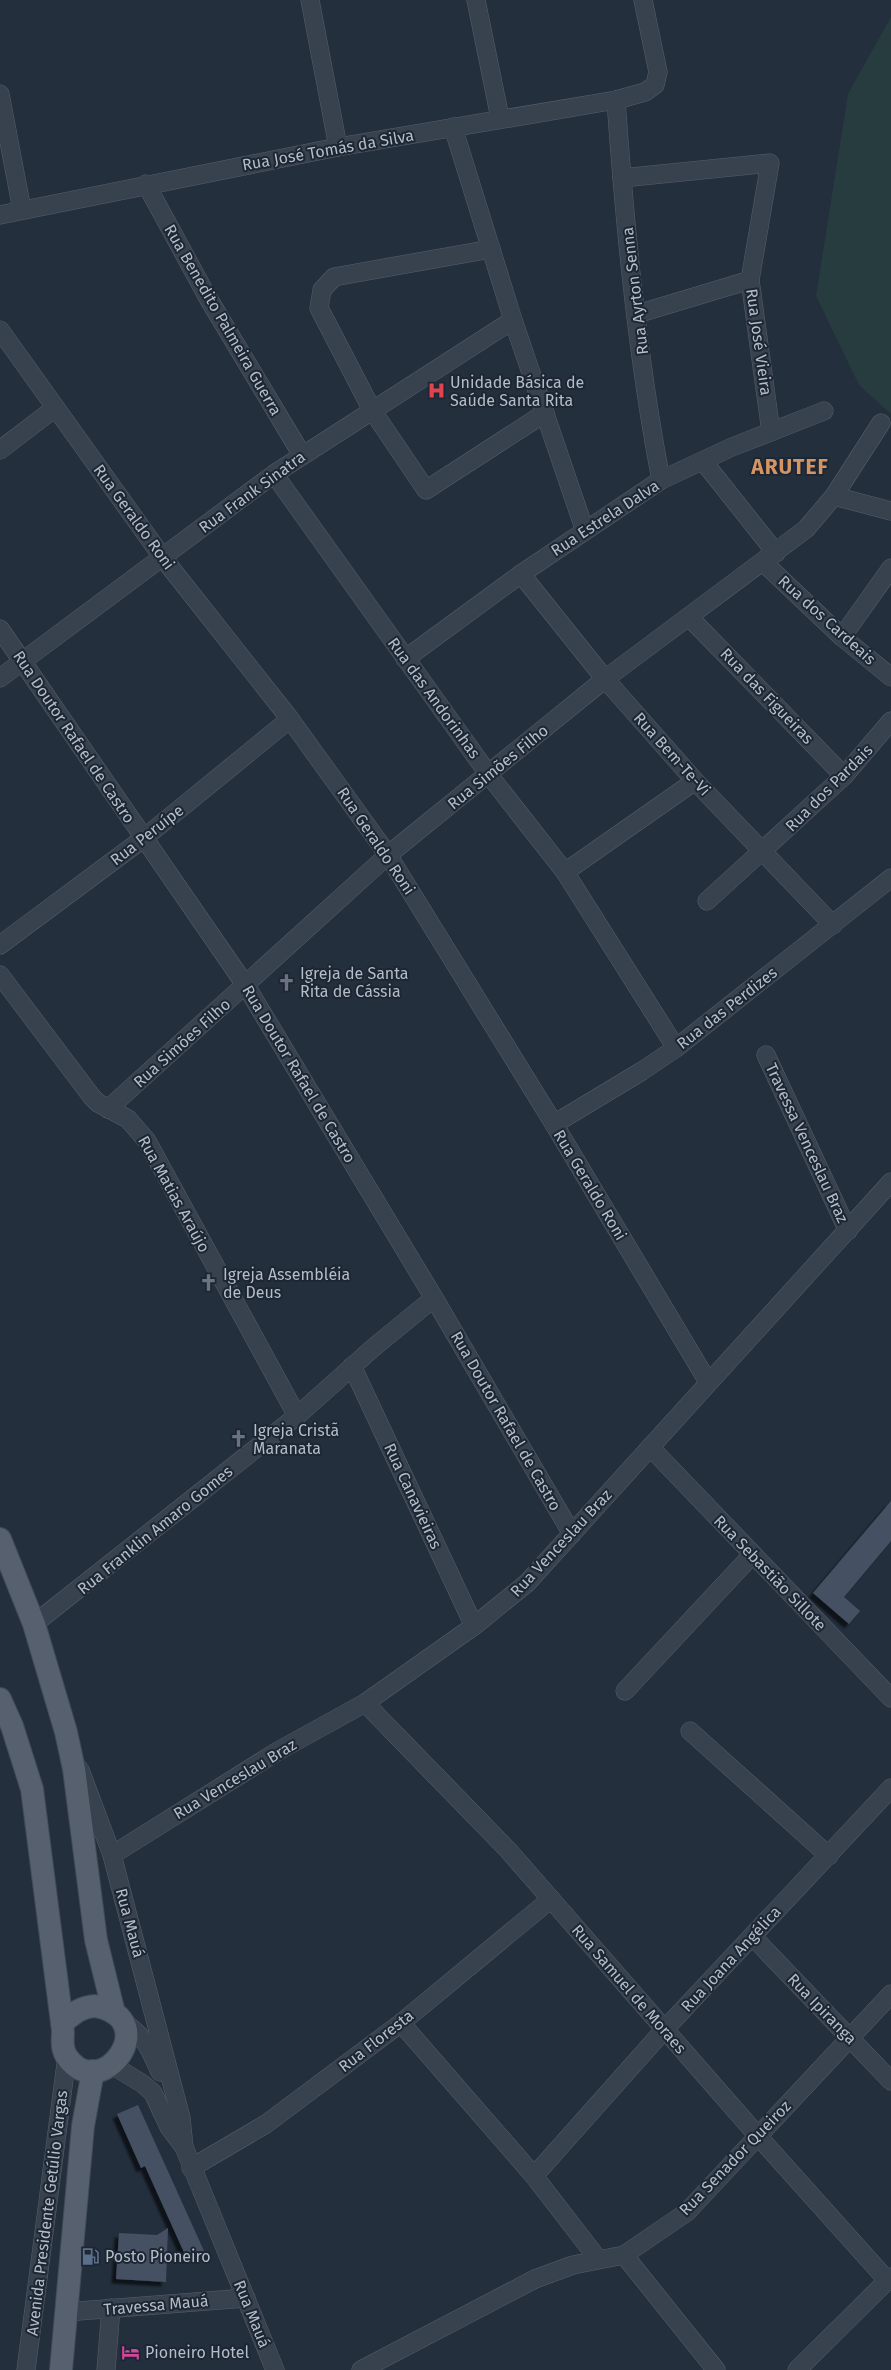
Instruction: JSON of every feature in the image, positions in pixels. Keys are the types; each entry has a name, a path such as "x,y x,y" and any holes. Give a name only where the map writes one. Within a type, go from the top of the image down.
{"main road":[{"path":"0,1539 34,1624 66,1732 74,1769 96,1940 117,2017 125,2030 126,2040 119,2058 102,2068 83,2069 67,2056 62,2047 62,2023 32,1789 12,1726 0,1699"},
{"path":"62,2023 76,2011 85,2007 105,2008 117,2017"},
{"name":"Avenida Presidente Getúlio Vargas","path":"61,2370 83,2126 102,2068"}],"street":[{"path":"310,0 338,147"},
{"path":"476,0 500,118"},
{"name":"Rua José Tomás da Silva","path":"0,215 146,184 338,147 500,118 616,100 645,92 655,86 658,72 644,0"},
{"path":"0,94 22,210"},
{"name":"Rua Ayrton Senna","path":"616,100 622,178 637,314 653,441 661,480"},
{"path":"453,127 513,320 585,531"},
{"name":"Rua José Vieira","path":"622,178 770,163 750,280 771,432"},
{"name":"Rua Benedito Palmeira Guerra","path":"146,184 208,298 302,456"},
{"path":"491,249 334,277 322,290 319,308 372,410 426,490 545,413"},
{"path":"637,314 750,280"},
{"name":"Rua Frank Sinatra","path":"0,678 274,474 513,320"},
{"name":"Rua Geraldo Roni","path":"0,330 163,558 290,719 388,855 554,1124 708,1382"},
{"path":"0,450 55,408"},
{"name":"Rua Estrela Dalva","path":"405,659 521,574 661,480 824,411"},
{"name":"Rua Simões Filho","path":"108,1109 246,986 388,855 606,679 770,558 806,529 834,496 880,423"},
{"name":"Rua dos Cardeais","path":"703,461 770,558 842,637 891,677"},
{"name":"Rua das Andorinhas","path":"274,474 489,774 565,872 676,1048"},
{"path":"834,496 891,511"},
{"path":"842,637 891,568"},
{"name":"Rua Bem-Te-Vi","path":"521,574 606,679 695,781 833,924"},
{"name":"Rua das Figueiras","path":"689,616 844,776"},
{"name":"Rua Doutor Rafael de Castro","path":"0,629 246,986 434,1298 572,1534"},
{"name":"Rua Peruípe","path":"0,946 144,838 290,719"},
{"name":"Rua dos Pardais","path":"707,901 764,852 844,776 891,721"},
{"path":"565,872 695,781"},
{"name":"Rua das Perdizes","path":"554,1124 642,1071 676,1048 891,878"},
{"name":"Rua Matias Araújo","path":"0,975 92,1097 108,1109 128,1119 147,1141 297,1416"},
{"name":"Travessa Venceslau Braz","path":"766,1055 848,1231"},
{"name":"Rua Venceslau Braz","path":"112,1855 278,1751 365,1704 474,1626 528,1583 891,1182"},
{"name":"Rua Franklin Amaro Gomes","path":"34,1624 297,1416 352,1366 434,1298"},
{"name":"Rua Canavieiras","path":"352,1366 474,1626"},
{"name":"Rua Sebastião Sillote","path":"650,1447 891,1698"},
{"path":"625,1690 752,1555"},
{"name":"Rua Samuel de Moraes","path":"365,1704 508,1850 757,2136 889,2278"},
{"path":"690,1731 829,1856"},
{"name":"Rua Mauá","path":"66,1732 112,1855 181,2118 184,2147 275,2370"},
{"name":"Rua Joana Angélica","path":"534,2176 664,2030 891,1788"},
{"name":"Rua Floresta","path":"191,2168 266,2124 401,2023 551,1899"},
{"name":"Rua Ipiranga","path":"752,1936 891,2081"},
{"name":"Rua Senador Queiroz","path":"361,2370 535,2279 573,2265 624,2255 687,2212 891,1994"},
{"name":"Rua Mauá","path":"117,2017 138,2032 148,2043 181,2118"},
{"path":"401,2023 534,2176 598,2259"},
{"name":"Avenida Presidente Getúlio Vargas","path":"26,2370 67,2056"},
{"name":"Rua Mauá","path":"102,2068 143,2084 153,2093 169,2127 184,2147"},
{"path":"624,2255 716,2370"},
{"path":"797,2370 889,2278"},
{"name":"Travessa Mauá","path":"66,2312 246,2298"},
{"path":"106,2370 111,2308"}],"green space":[{"path":"891,17 891,414 859,385 816,296 848,94"}],"building":[{"path":"891,1501 891,1541 844,1597 860,1611 849,1624 813,1593"},
{"path":"138,2105 204,2251 187,2259 145,2166 141,2168 117,2114"},
{"path":"168,2228 166,2282 116,2279 119,2233 157,2235"}],"place":[{"name":"Unidade Básica de Saúde Santa Rita","path":"436,391"},
{"name":"Igreja de Santa Rita de Cássia","path":"286,982"},
{"name":"Igreja Assembléia de Deus","path":"209,1283"},
{"name":"Igreja Cristã Maranata","path":"239,1439"},
{"name":"Posto Pioneiro","path":"91,2256"},
{"name":"Pioneiro Hotel","path":"131,2352"}],"district":[{"name":"ARUTEF","path":"790,467"}]}
